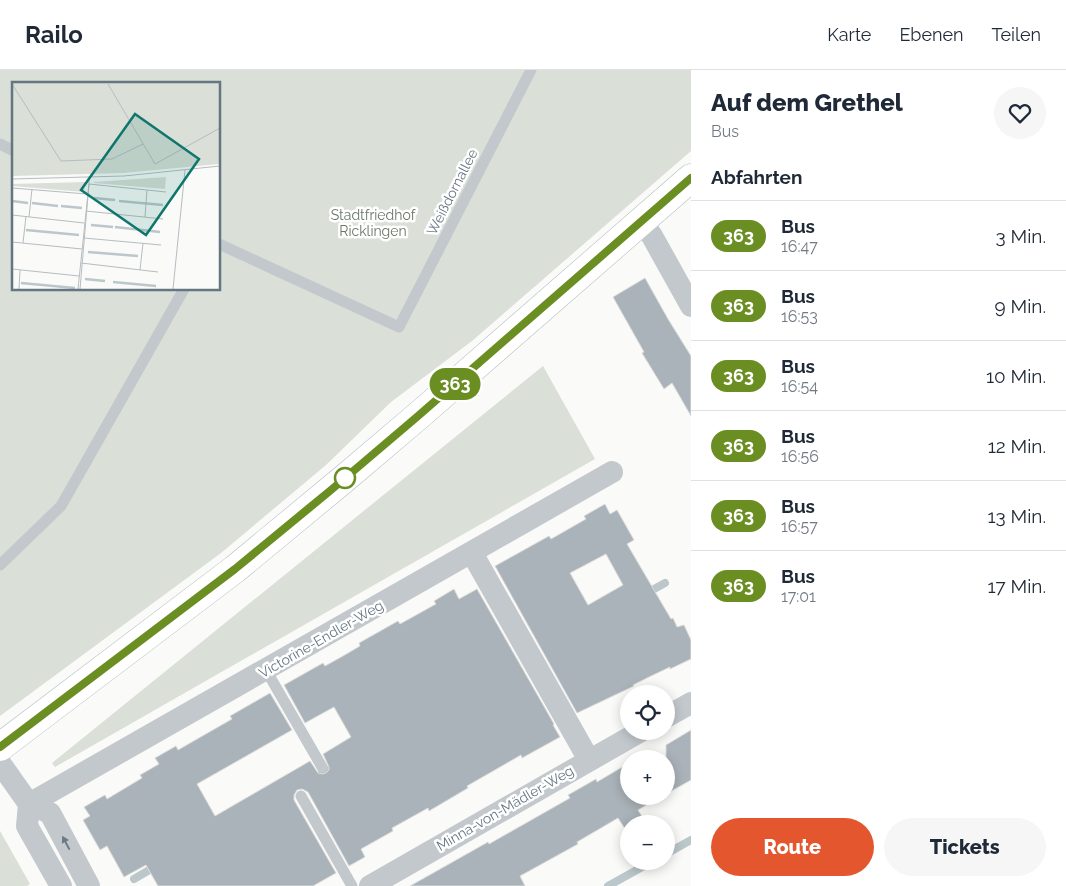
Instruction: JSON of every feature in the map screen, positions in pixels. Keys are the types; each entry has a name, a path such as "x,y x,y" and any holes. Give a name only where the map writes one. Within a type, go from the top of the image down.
{"street":[{"path":"0,747 257,551 418,416 691,178"},
{"path":"641,222 652,236 691,306"},
{"name":"Victorine-Endler-Weg","path":"29,804 612,472"},
{"path":"472,553 588,760"},
{"path":"675,712 691,703"},
{"name":"Minna-von-Mädler-Weg","path":"370,886 625,740"},
{"path":"0,763 29,804 50,813 89,886"},
{"path":"29,804 27,826 61,886"}],"lane":[{"name":"Weißdornallee","path":"220,244 400,327 531,70"},
{"path":"0,144 12,149"},
{"path":"0,565 61,506 183,290"},
{"path":"266,670 322,767"},
{"path":"301,796 352,886"}],"green space":[{"name":"Stadtfriedhof Ricklingen","path":"0,70 691,70 691,151 472,341 391,402 326,465 221,553 0,716"},
{"path":"543,366 595,459 55,767 52,763"},
{"path":"0,831 30,884 27,886 0,886"}],"building":[{"path":"645,278 691,356 691,416 672,383 664,389 642,353 644,352 613,297"},
{"path":"605,504 610,514 617,510 634,540 627,544 671,619 673,618 677,627 684,625 691,640 691,659 633,685 620,685 620,693 577,713 495,566 549,536 551,539 586,519 584,516","holes":["606,554 623,585 588,605 570,573"]},
{"path":"454,589 459,599 477,589 560,737 522,758 521,755 467,786 468,788 429,811 428,808 392,828 393,831 361,849 365,857 349,866 308,792 302,789 297,790 294,800 336,873 313,886 158,886 146,865 124,877 107,846 100,850 83,820 90,816 84,807 105,795 107,799 142,778 140,775 159,764 155,758 176,746 178,750 232,719 230,716 270,693 292,730 197,784 215,816 310,761 318,773 326,773 329,767 323,754 351,737 334,707 305,723 284,685 323,663 325,666 343,656 360,646 359,643 398,621 400,624 436,604 434,601"},
{"path":"691,730 691,780 675,789 675,750 666,750 666,745"},
{"path":"620,768 620,805 647,805 638,810 641,815 620,815 620,821 618,818 577,842 578,844 520,876 525,886 410,886 570,798 568,795 596,779 597,782"}],"waterway":[{"path":"645,594 665,583"},
{"path":"315,778 337,765"},
{"path":"675,849 691,840"},
{"path":"134,879 156,866"},
{"path":"608,886 637,870"}],"bus line":[{"name":"363","path":"0,747 235,569 331,490 488,356 691,178"}]}
